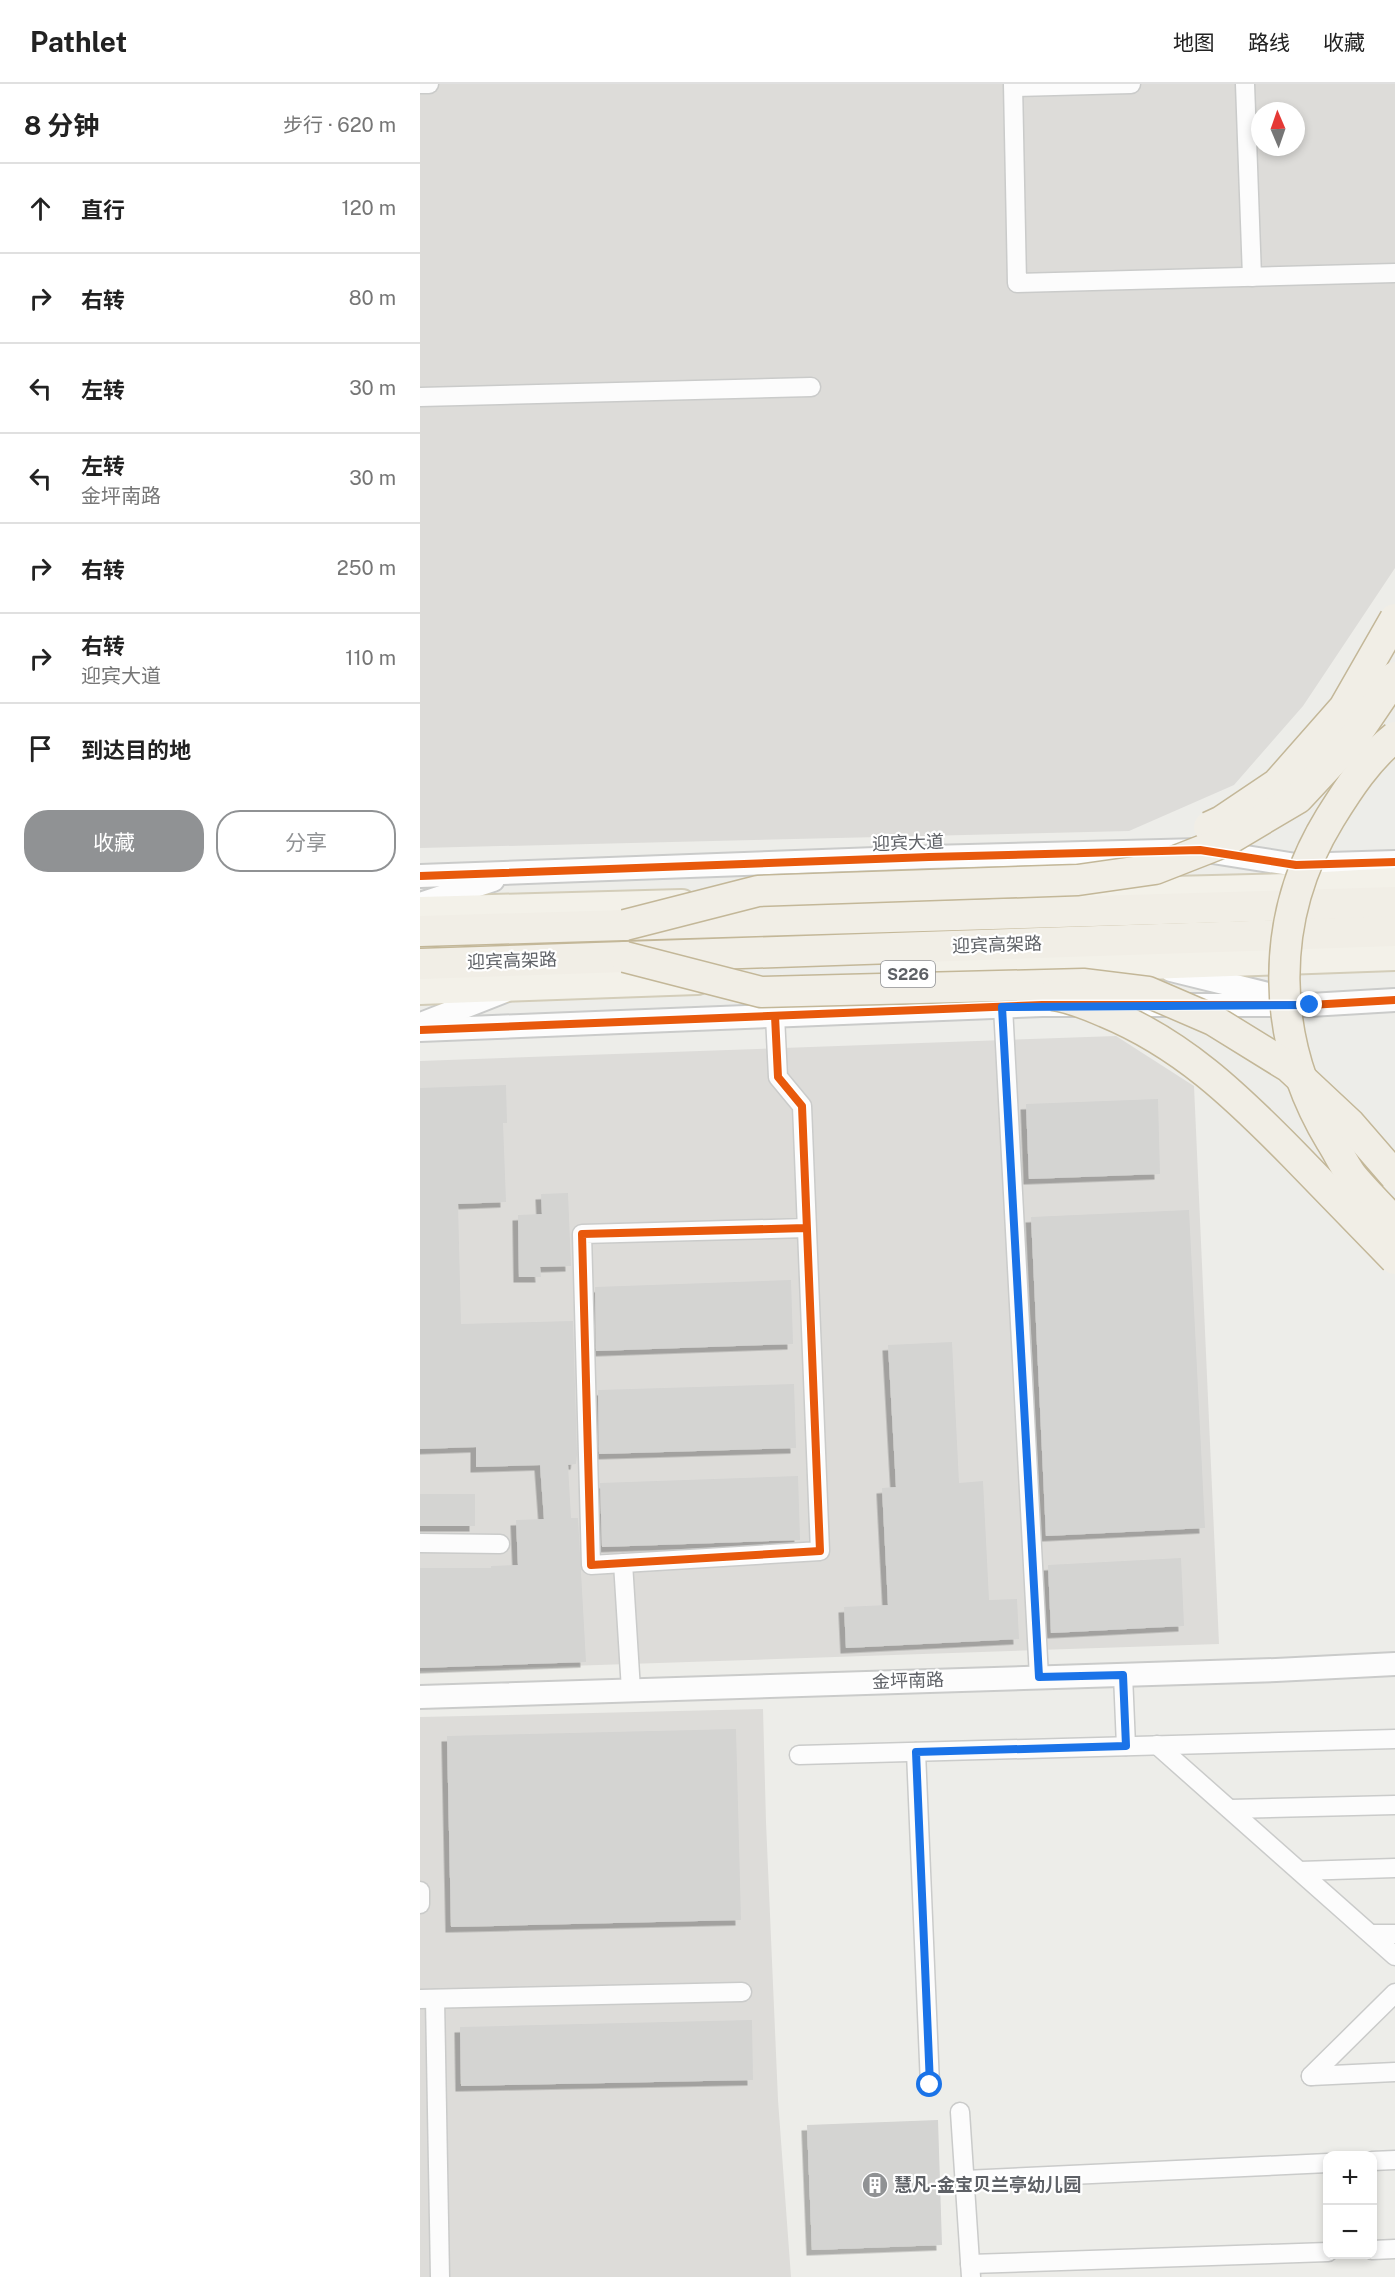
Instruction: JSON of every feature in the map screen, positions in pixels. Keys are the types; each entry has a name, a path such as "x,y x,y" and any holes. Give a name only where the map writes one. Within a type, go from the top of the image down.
{"highway":[{"path":"1078,880 1174,844 1222,821 1277,784 1344,708 1395,619"},
{"path":"624,925 758,891 1078,880 1155,868 1224,842 1298,798 1353,739 1395,677"},
{"path":"1395,737 1351,783 1318,838 1300,880 1288,922 1283,975 1287,1026 1295,1061 1314,1113 1351,1175 1395,1223"},
{"name":"迎宾高架路","path":"420,931 1395,902"},
{"name":"迎宾高架路","path":"420,964 1395,931"},
{"path":"625,957 761,992 1071,998 1126,1020 1169,1044 1206,1071 1249,1109 1395,1259"},
{"path":"1001,997 1083,984 1148,992 1214,1020 1289,1067 1350,1124 1395,1176"}],"main road":[{"path":"420,910 1290,888 1395,882"},
{"name":"S226","path":"420,990 1395,956"}],"street":[{"path":"420,84 429,84"},
{"path":"1131,84 1014,85 1017,283 1395,273"},
{"path":"1245,84 1252,277"},
{"path":"420,397 811,387"},
{"name":"迎宾大道","path":"420,876 929,857 1200,850 1296,866 1395,862"},
{"path":"420,904 517,872"},
{"path":"1155,966 1310,1005"},
{"path":"420,1024 522,985"},
{"path":"1001,997 1039,1677"},
{"path":"420,1030 775,1016 1001,997 1310,1005 1395,1000"},
{"path":"775,1016 778,1077 802,1106 819,1551 591,1565 582,1234 806,1228"},
{"path":"420,1543 500,1544"},
{"path":"623,1563 631,1690"},
{"name":"金坪南路","path":"420,1697 1276,1670 1395,1664"},
{"path":"1123,1675 1126,1746"},
{"path":"800,1755 1395,1739"},
{"path":"1157,1745 1373,1934 1395,1956"},
{"path":"916,1752 930,2085"},
{"path":"1230,1809 1395,1805"},
{"path":"1300,1871 1395,1868"},
{"path":"420,1891 420,1904"},
{"path":"1373,1934 1395,1934"},
{"path":"440,2277 428,1999 742,1992"},
{"path":"1392,1998 1311,2076 1395,2072"},
{"path":"960,2112 971,2271 1323,2252"},
{"path":"1377,2161 1395,2160"},
{"path":"965,2180 1323,2163"},
{"path":"1377,2250 1395,2249"}],"shaded area":[{"path":"420,84 1395,84 1395,568 1303,706 1234,785 1129,831 420,848"},
{"path":"1116,1036 1194,1086 1219,1644 420,1671 420,1061"},
{"path":"763,1709 778,2100 791,2277 420,2277 420,1717"}],"building":[{"path":"506,1085 507,1123 503,1123 506,1202 458,1204 461,1324 573,1321 577,1455 576,1464 568,1465 571,1518 578,1518 586,1662 420,1668 420,1568 491,1568 491,1566 518,1565 516,1520 544,1519 540,1465 476,1467 476,1447 420,1449 420,1088"},
{"path":"1158,1099 1160,1174 1029,1179 1026,1104"},
{"path":"568,1193 571,1266 540,1267 541,1277 519,1277 518,1215 542,1214 541,1194"},
{"path":"1189,1210 1205,1528 1046,1536 1031,1217"},
{"path":"791,1280 793,1344 596,1351 595,1287"},
{"path":"952,1342 959,1483 983,1481 989,1600 1017,1599 1019,1639 846,1648 844,1607 888,1605 882,1488 896,1487 888,1345"},
{"path":"794,1384 796,1448 599,1454 598,1390"},
{"path":"798,1476 800,1540 602,1547 600,1483"},
{"path":"420,1494 475,1494 475,1526 420,1526"},
{"path":"1181,1558 1184,1626 1051,1633 1048,1565"},
{"path":"736,1729 741,1920 451,1927 447,1736"},
{"path":"752,2020 753,2080 461,2086 460,2027"},
{"name":"慧凡-金宝贝兰亭幼儿园","path":"938,2120 942,2245 812,2250 807,2125"}],"cycle path":[{"path":"420,876 929,857 1200,850 1296,865 1395,862"},
{"path":"420,1030 1042,1005 1310,1005 1395,1000"},
{"path":"775,1016 778,1077 802,1106 820,1551 591,1565 582,1234 806,1228"}],"place":[{"name":"慧凡-金宝贝兰亭幼儿园","path":"875,2185"}],"route":[{"path":"930,2085 916,1752 1126,1746 1123,1675 1039,1677 1002,1007 1310,1005"}]}
